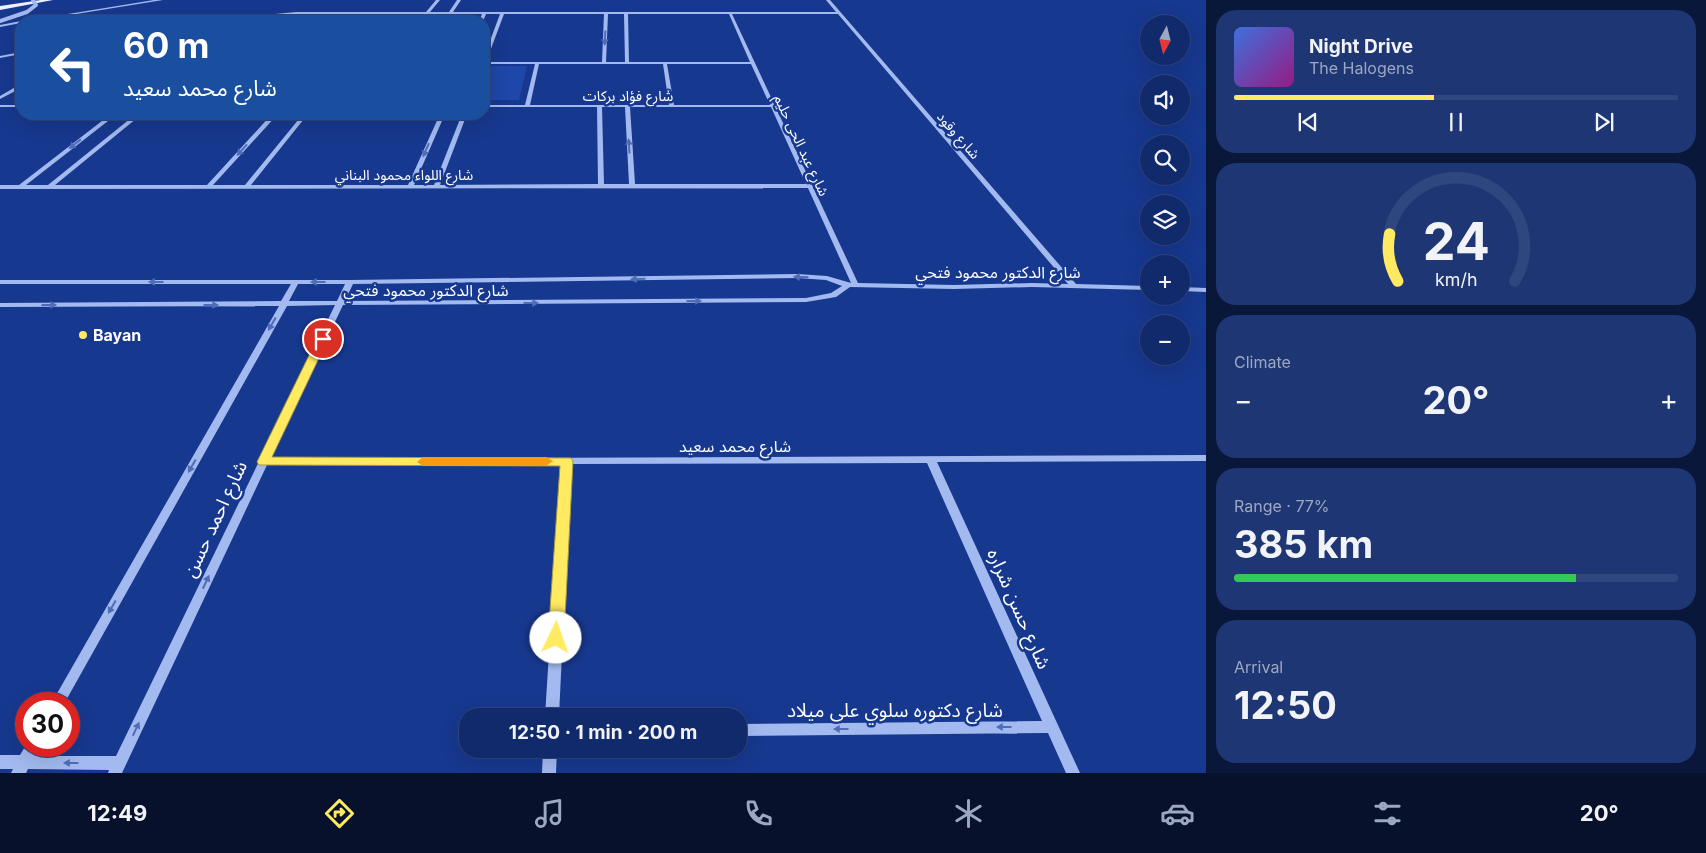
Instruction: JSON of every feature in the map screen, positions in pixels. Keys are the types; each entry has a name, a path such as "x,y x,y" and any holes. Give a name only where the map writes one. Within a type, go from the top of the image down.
{"main road":[{"path":"0,3 17,0"},
{"path":"0,9 51,0"}],"street":[{"path":"17,15 32,10 36,5 34,0"},
{"path":"65,15 161,0"},
{"path":"428,12 438,0"},
{"path":"451,12 459,0"},
{"name":"شارع وقود","path":"828,0 1072,285"},
{"path":"261,15 366,12 840,13"},
{"path":"490,46 503,12"},
{"path":"604,63 606,12"},
{"path":"626,13 627,63"},
{"name":"شارع عبد الحى حليم","path":"730,13 809,186 852,286"},
{"path":"0,21 15,16"},
{"path":"0,26 15,23"},
{"path":"0,57 15,54"},
{"path":"490,62 752,63"},
{"path":"527,106 537,63"},
{"path":"665,63 672,106"},
{"path":"0,98 15,89"},
{"path":"0,106 15,106"},
{"name":"شارع فؤاد بركات","path":"490,106 772,106"},
{"path":"599,106 601,186"},
{"path":"627,106 632,186"},
{"path":"20,187 106,120"},
{"path":"49,187 132,120"},
{"path":"208,187 269,120"},
{"path":"246,187 300,120"},
{"path":"410,187 439,120"},
{"path":"436,187 462,120"},
{"name":"شارع اللواء محمود البناني","path":"0,187 809,186"},
{"name":"شارع الدكتور محمود فتحي","path":"0,282 350,282 797,276 827,278 852,286 1072,285 1140,288"},
{"path":"64,692 296,282"},
{"name":"شارع احمد حسن","path":"118,768 350,282"},
{"name":"شارع الدكتور محمود فتحي","path":"0,305 806,300 833,295 852,286"},
{"path":"1190,289 1206,290"},
{"name":"شارع محمد سعيد","path":"263,462 1206,458"},
{"name":"شارع حسن شراره","path":"931,460 1074,773"},
{"path":"552,708 566,461"},
{"name":"شارع دكتوره سلوي على ميلاد","path":"747,730 1052,727"},
{"path":"21,768 27,757"},
{"path":"549,773 550,758"},
{"path":"0,762 21,768 118,768"}],"shaded area":[{"path":"490,66 527,66 519,100 490,100"}],"slow traffic":[{"path":"423,462 546,461"}],"place":[{"name":"Bayan","path":"83,335"}],"route":[{"path":"323,339 263,462 566,461 556,638"}]}
